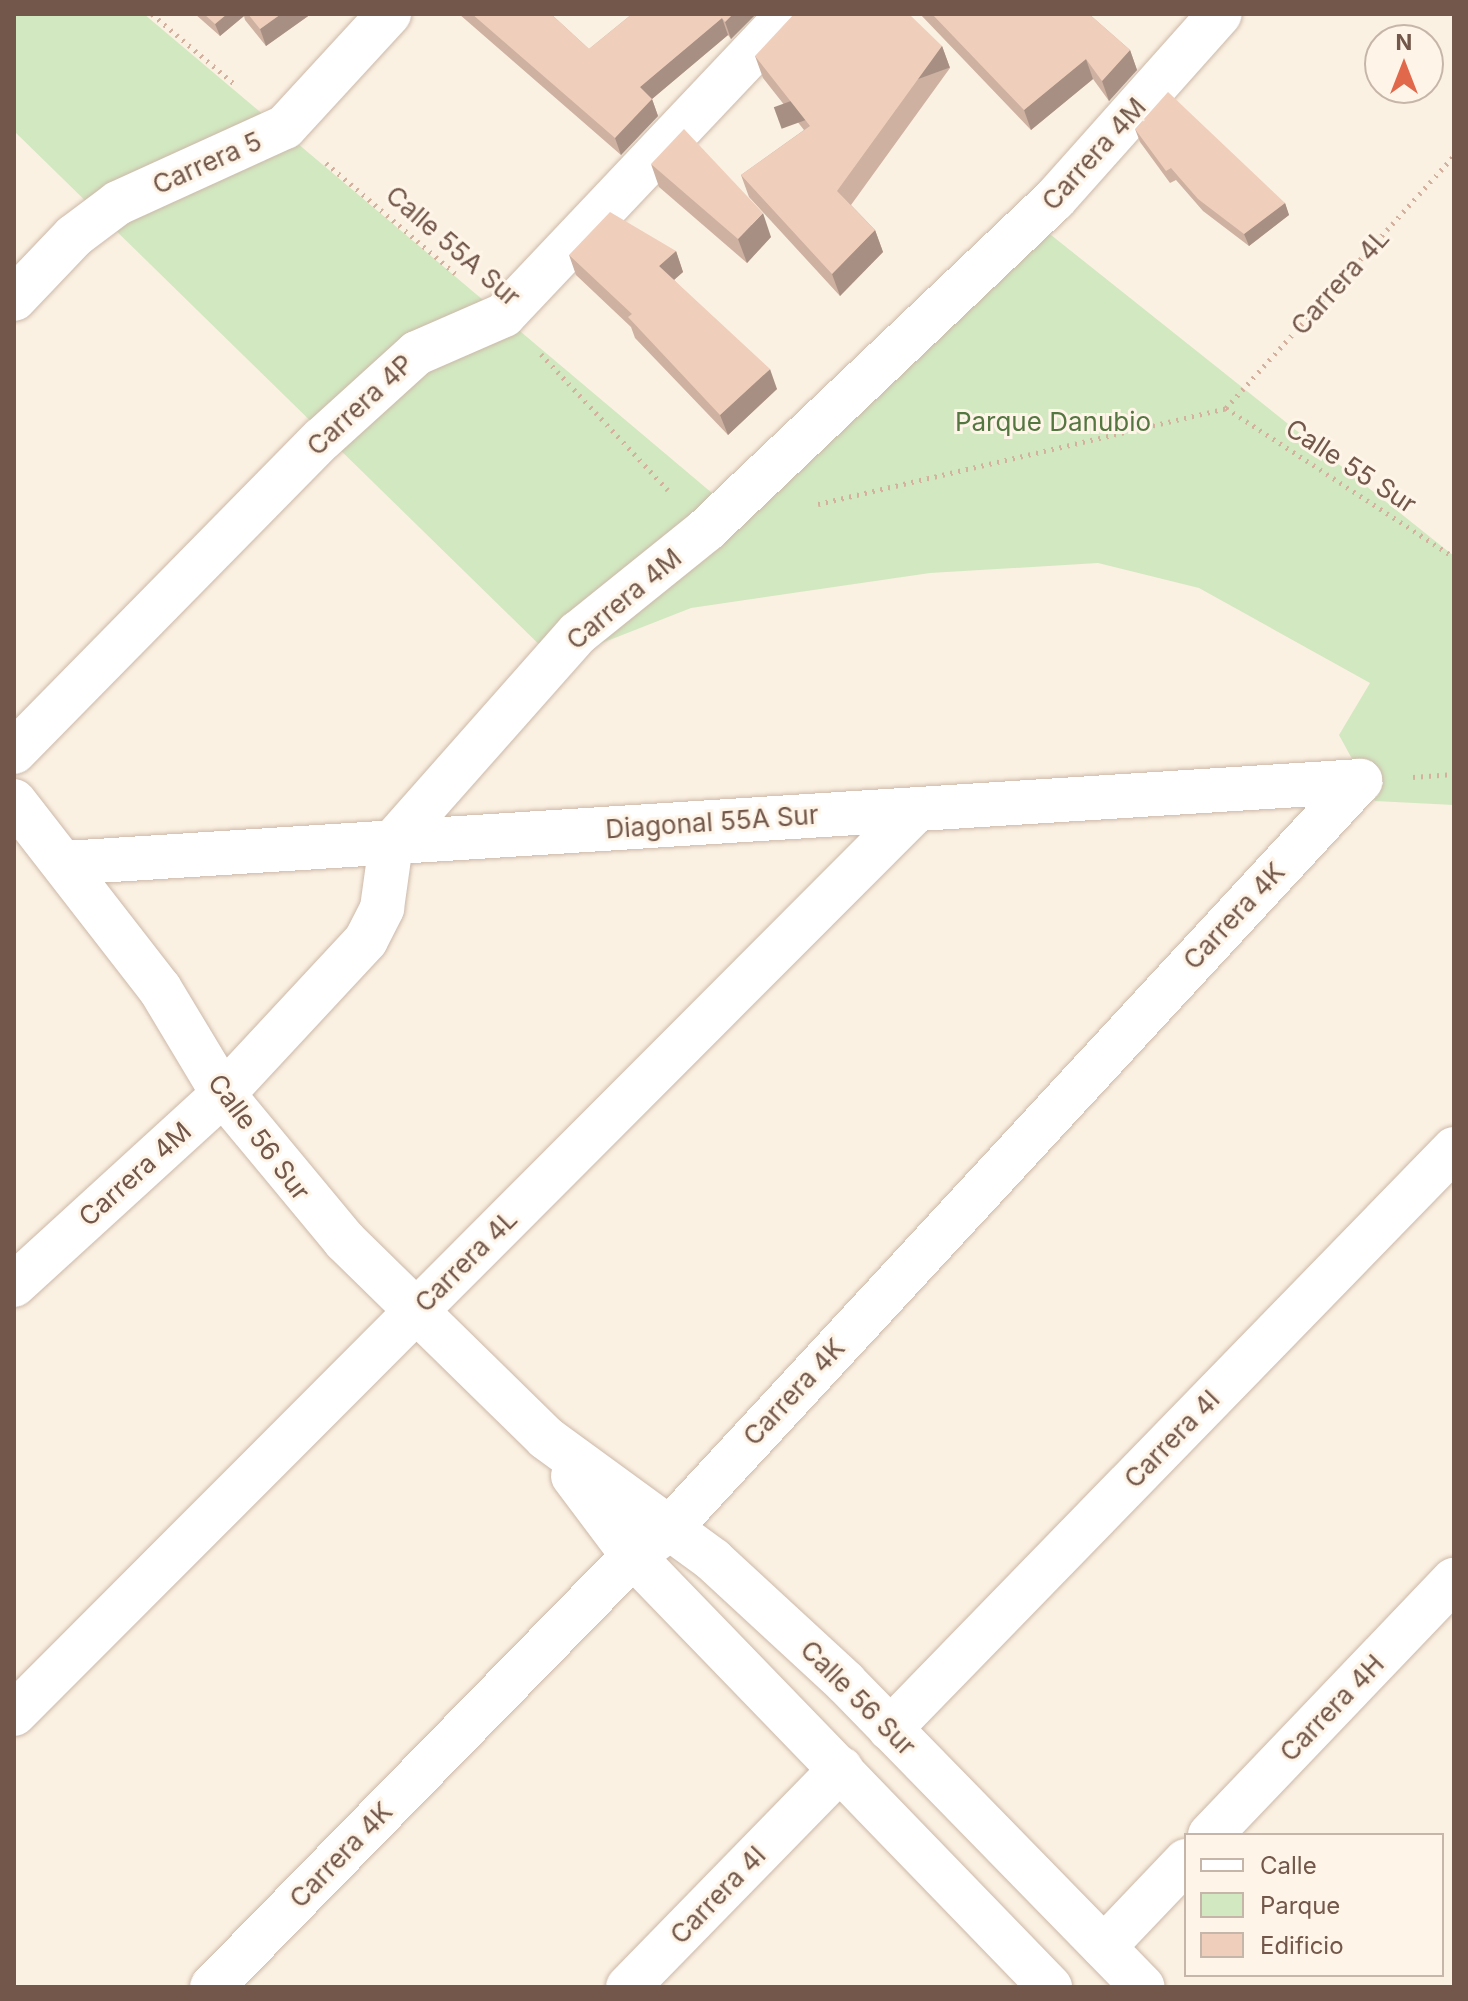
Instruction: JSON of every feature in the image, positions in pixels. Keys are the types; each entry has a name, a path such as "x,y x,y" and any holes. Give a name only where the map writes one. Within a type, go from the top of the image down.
{"street":[{"name":"Carrera 5","path":"14,299 74,236 118,203 285,127 389,14"},
{"name":"Carrera 4P","path":"14,752 322,439 417,353 504,315 789,14"},
{"name":"Carrera 4M","path":"14,1285 223,1094 366,940 382,908 391,844 578,633 706,530 1054,200 1220,14"},
{"name":"Diagonal 55A Sur","path":"65,863 1360,781"},
{"name":"Carrera 4K","path":"212,1987 633,1556 668,1530 1360,781"},
{"name":"Carrera 4L","path":"14,1714 917,809"},
{"name":"Calle 56 Sur","path":"17,810 65,863 160,989 223,1094 306,1200 546,1438 713,1560 890,1729 1143,1987"},
{"name":"Carrera 4I","path":"890,1729 1454,1149"},
{"name":"Calle 56 Sur","path":"546,1438 633,1556 1050,1987"},
{"name":"Carrera 4H","path":"1212,1833 1454,1580"},
{"name":"Carrera 4I","path":"628,1987 841,1769"},
{"path":"1104,1947 1184,1863"}],"path":[{"name":"Calle 55A Sur","path":"152,14 504,315 706,530"},
{"name":"Carrera 4L","path":"1226,408 1454,156"},
{"path":"813,505 1226,408"},
{"name":"Calle 55 Sur","path":"1226,408 1454,557"}],"green space":[{"name":"Parque Danubio","path":"14,14 144,14 744,520 1046,231 1454,556 1454,805 1375,801 1339,735 1370,683 1199,588 1098,563 930,573 691,608 556,661 14,131"}],"building":[{"path":"204,14 227,14 215,24"},
{"path":"248,14 281,14 260,29"},
{"path":"472,14 551,14 589,49 632,14 733,14 725,22 722,18 640,87 652,99 615,138"},
{"path":"794,14 909,14 942,46 837,191 875,230 832,274 741,175 810,126 755,56"},
{"path":"932,14 1089,14 1130,50 1102,81 1086,59 1024,110"},
{"path":"1168,92 1285,203 1244,234 1198,199 1171,168 1166,171 1135,129"},
{"path":"684,129 763,213 738,239 651,164"},
{"path":"610,212 676,251 659,266 770,369 720,415 628,317 632,314 569,255"}]}
